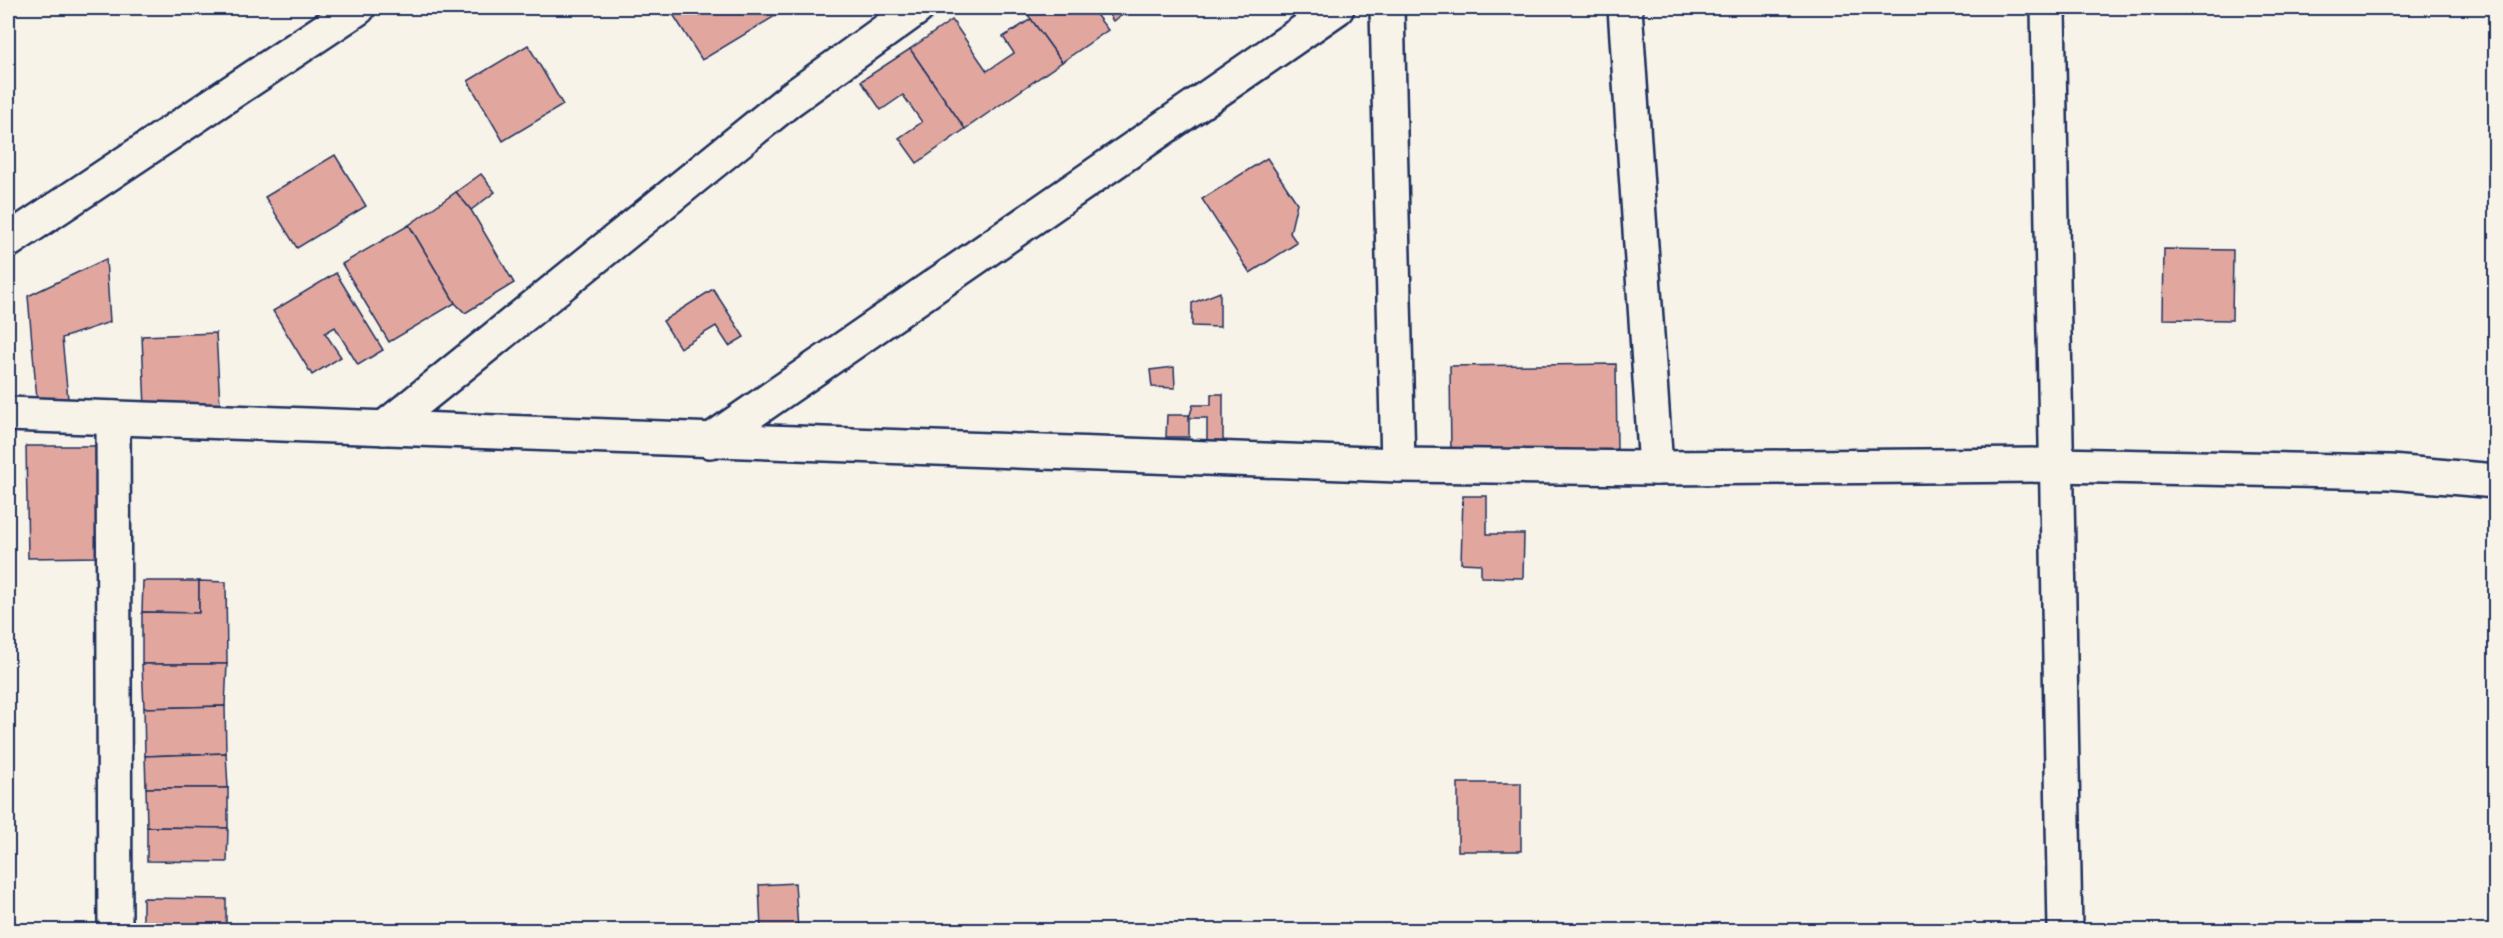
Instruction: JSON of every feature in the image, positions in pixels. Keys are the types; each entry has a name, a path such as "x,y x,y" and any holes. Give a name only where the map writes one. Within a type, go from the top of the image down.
{"street":[{"path":"8,241 358,8"},
{"path":"384,428 792,99 916,8"},
{"path":"710,441 1337,8"},
{"path":"1387,8 1398,465"},
{"path":"1626,8 1656,468"},
{"path":"2048,8 2065,930"},
{"path":"8,414 1398,465 1656,468 2056,465 2390,472 2496,481"},
{"path":"112,418 115,930"}],"building":[{"path":"669,8 784,8 785,10 702,60"},
{"path":"1023,8 1091,8 1108,30 1062,62"},
{"path":"1105,8 1134,8 1113,21"},
{"path":"1031,19 1062,62 965,129 910,49 952,20 987,71 1014,53 1003,37"},
{"path":"528,45 563,105 503,141 468,81"},
{"path":"910,49 965,129 917,163 899,138 922,122 903,95 881,110 861,81"},
{"path":"335,155 366,206 297,248 265,197"},
{"path":"1267,158 1297,203 1290,233 1297,243 1250,273 1202,199"},
{"path":"481,174 495,192 471,210 456,192"},
{"path":"456,192 471,210 514,283 465,313 455,303 409,225"},
{"path":"409,225 455,303 389,342 342,264"},
{"path":"2164,249 2233,250 2232,320 2163,319"},
{"path":"106,259 110,322 62,338 69,409 38,411 28,296"},
{"path":"336,273 383,350 358,365 335,327 325,333 341,357 312,375 273,311"},
{"path":"713,289 744,337 729,346 716,326 680,348 663,321"},
{"path":"1220,292 1220,327 1192,326 1192,303"},
{"path":"216,333 220,405 145,409 142,336"},
{"path":"1616,364 1617,453 1451,455 1450,366"},
{"path":"1174,367 1175,388 1152,387 1150,370"},
{"path":"1211,394 1223,394 1223,440 1207,441 1207,418 1189,418 1193,405 1211,405"},
{"path":"1167,415 1189,415 1189,437 1166,437"},
{"path":"26,446 98,446 99,557 28,558"},
{"path":"1463,496 1487,496 1487,534 1524,534 1523,578 1481,577 1481,564 1461,563"},
{"path":"143,581 199,581 199,613 142,612"},
{"path":"199,581 226,582 227,664 142,664 142,612 199,613"},
{"path":"142,664 227,664 225,706 144,708"},
{"path":"225,706 226,753 145,756 144,708"},
{"path":"226,753 228,788 146,788 145,756"},
{"path":"1458,783 1521,783 1521,851 1458,851"},
{"path":"146,788 228,788 228,828 147,827"},
{"path":"147,827 228,828 227,862 147,861"},
{"path":"795,883 798,930 761,930 759,885"},
{"path":"143,898 226,899 226,930 143,930"}]}
